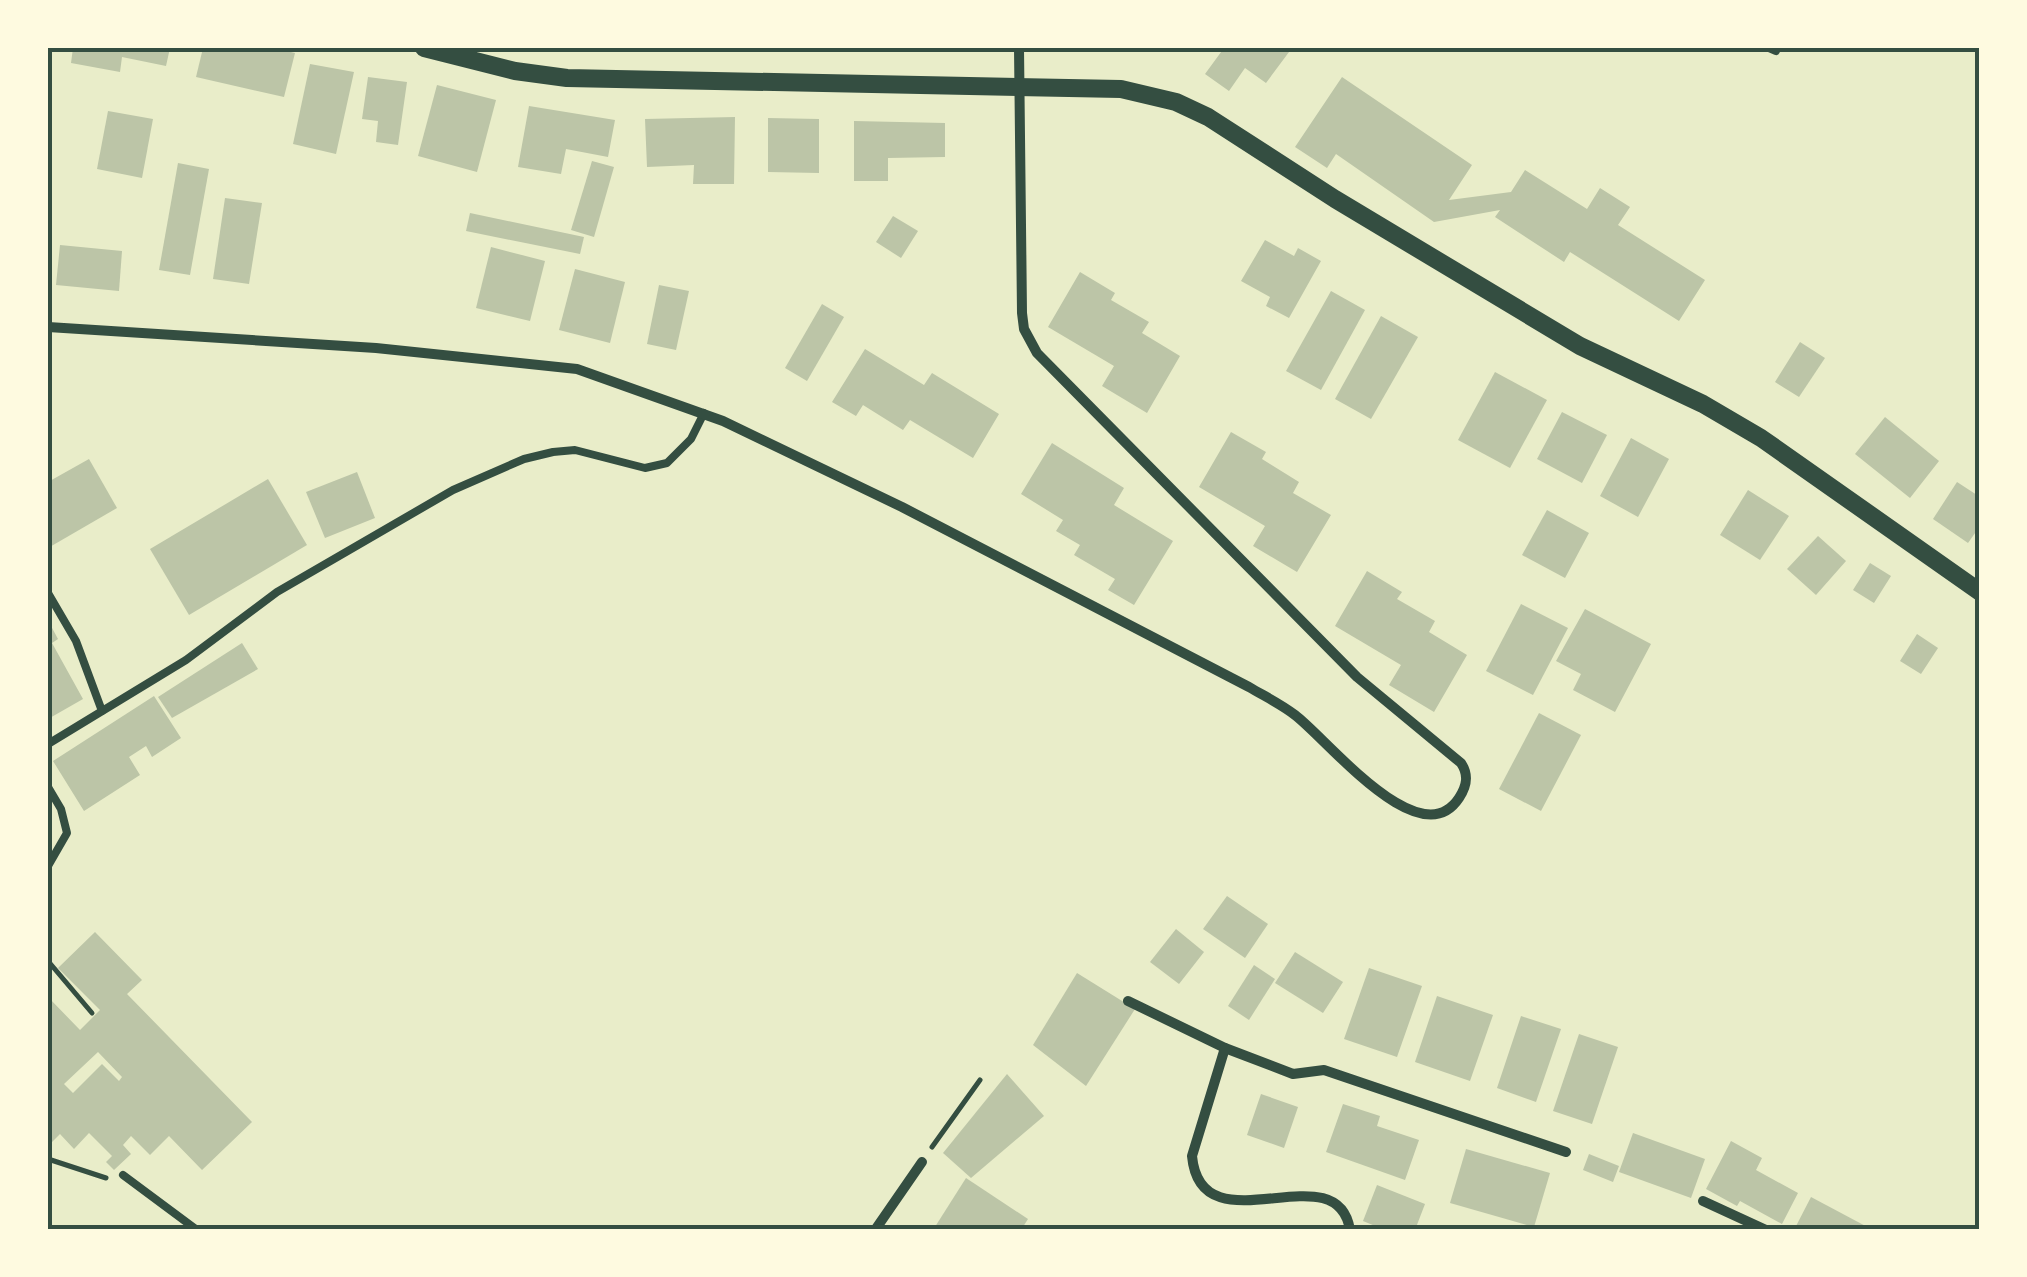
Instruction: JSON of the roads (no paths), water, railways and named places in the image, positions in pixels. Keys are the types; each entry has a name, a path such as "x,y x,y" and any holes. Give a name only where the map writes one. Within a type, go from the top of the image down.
{"street":[{"path":"424,48 515,71 568,78 1121,89 1176,102 1208,117 1335,199 1564,336 1649,381 1703,404 1761,438 1980,592"},
{"path":"48,327 376,348 577,369 704,413 902,507 1249,687 1296,716 1400,807 1429,816 1443,814 1454,805 1467,781 1461,763 1356,677 1037,352 1024,329 1019,48"},
{"path":"1128,1000 1225,1048 1293,1074 1324,1070 1566,1152"},
{"path":"1225,1048 1192,1156 1194,1174 1201,1186 1212,1196 1230,1200 1306,1196 1327,1199 1339,1206 1350,1230"},
{"path":"875,1230 922,1162"},
{"path":"1703,1201 1766,1230"}],"lane":[{"path":"48,744 186,660 278,592 453,490 524,459 553,452 575,450 645,468 666,463 691,439 704,413"},
{"path":"48,593 76,641 102,711"},
{"path":"48,787 62,809 67,833 48,866"},
{"path":"123,1175 197,1230"}]}
